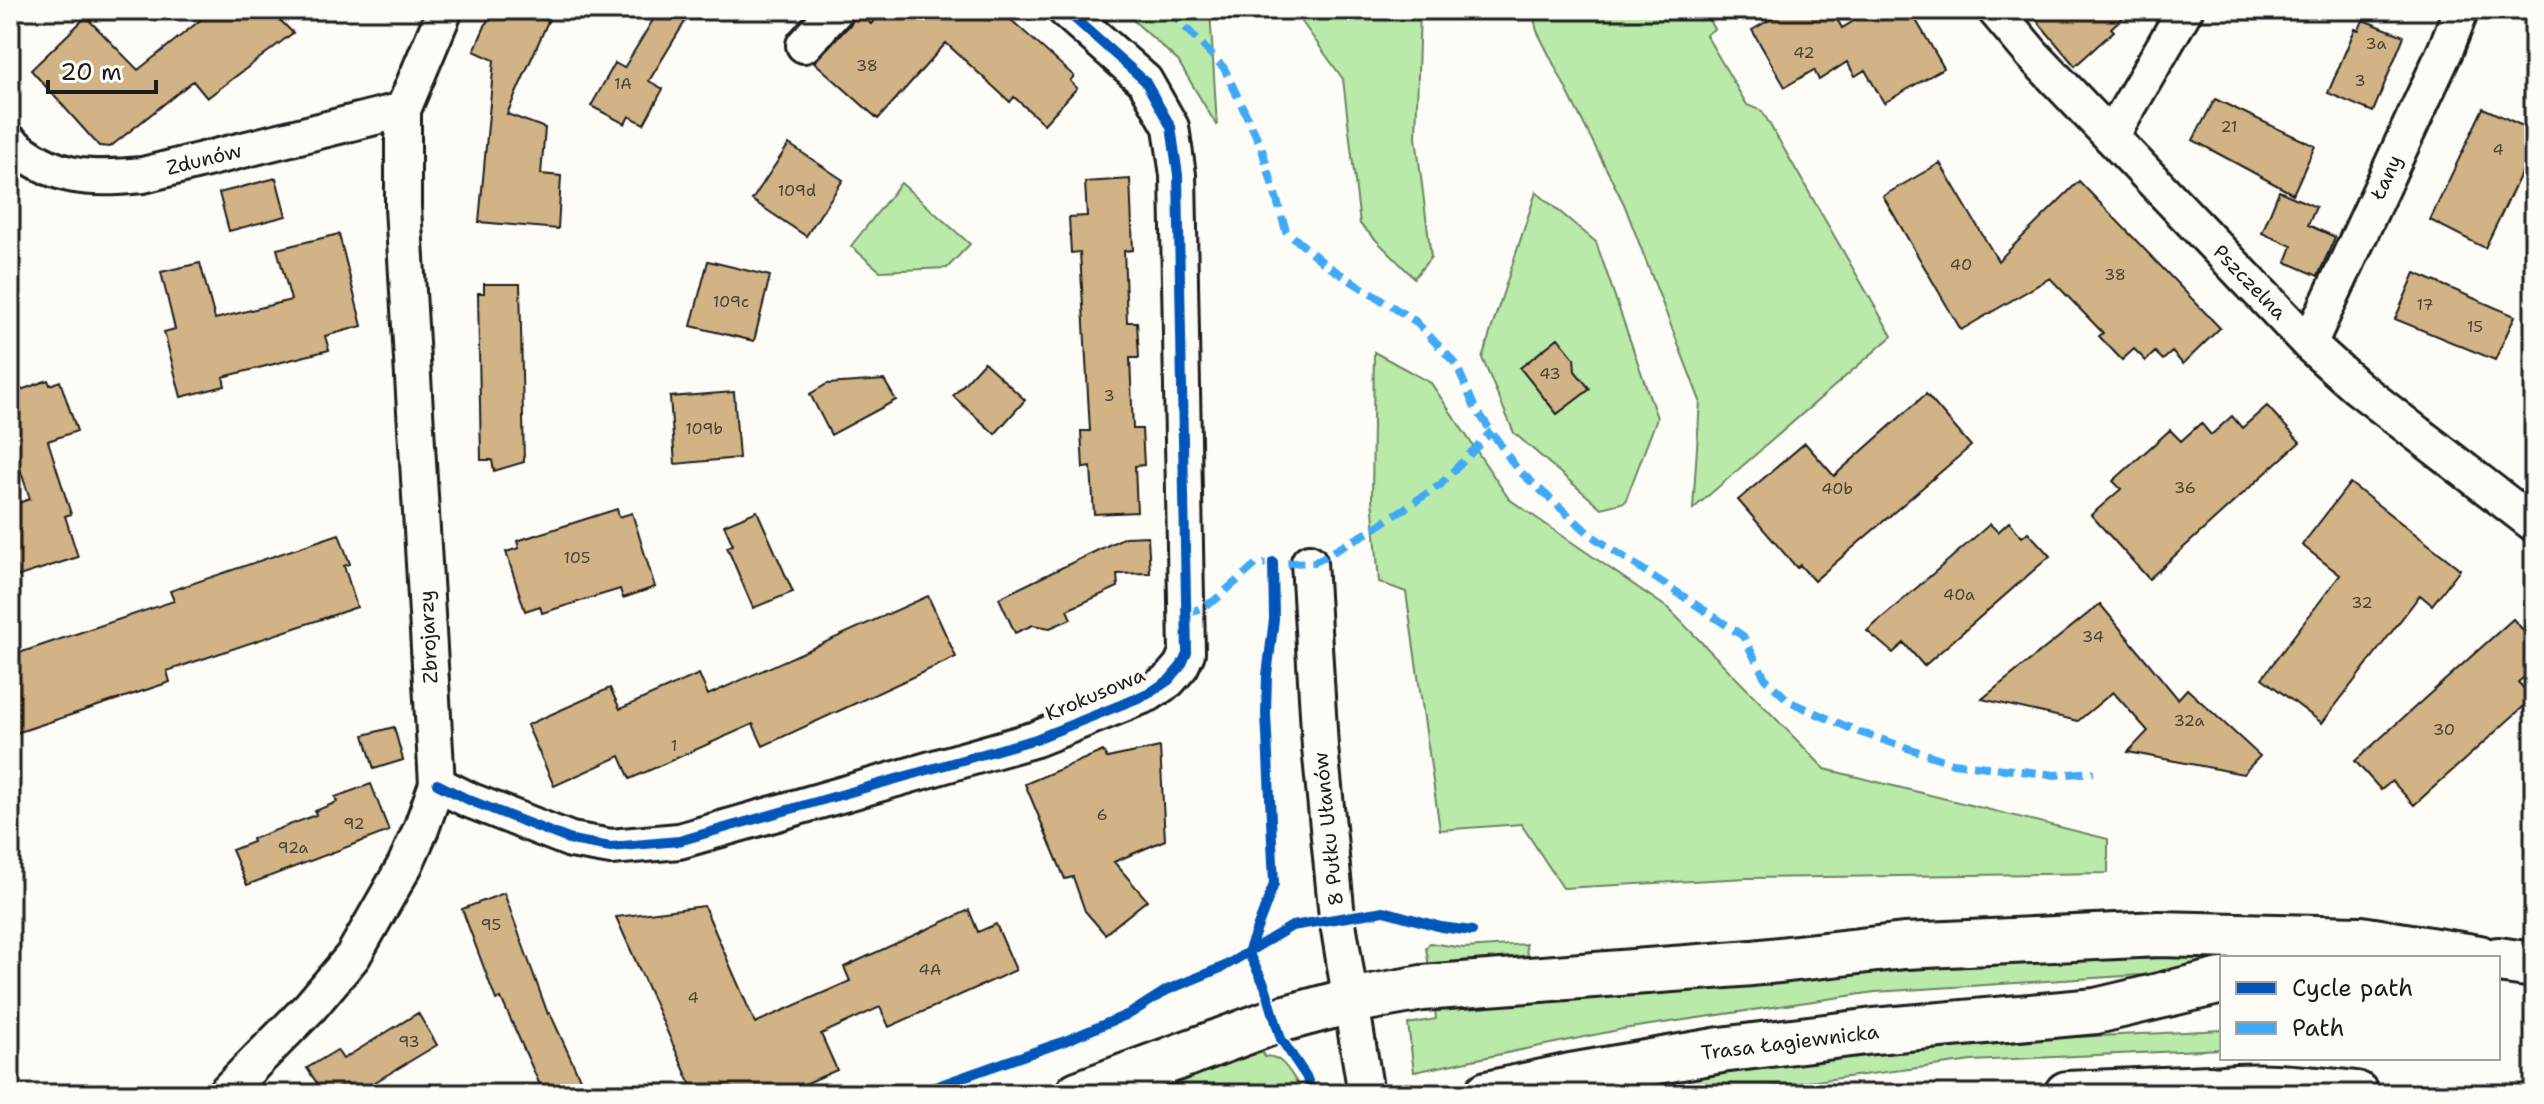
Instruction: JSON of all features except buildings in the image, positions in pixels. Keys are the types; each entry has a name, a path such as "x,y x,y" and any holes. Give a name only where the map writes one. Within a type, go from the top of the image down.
{"main road":[{"path":"1078,1094 1275,1021 1350,1001 1422,988 1752,963 1904,946 2090,936 2159,934 2361,939 2453,956"},
{"path":"2500,962 2534,965"},
{"name":"Trasa Łagiewnicka","path":"1487,1094 1721,1050 1874,1031 2096,1011 2220,981"},
{"path":"2067,1094 2315,1089 2356,1094"}],"street":[{"path":"403,110 445,10"},
{"path":"804,45 836,10"},
{"name":"Krokusowa","path":"437,784 469,800 571,840 611,847 679,841 1036,739 1148,694 1169,680 1181,666 1187,653 1178,175 1171,127 1145,81 1065,10"},
{"name":"Pszczelna","path":"1995,10 2015,36 2309,344 2357,387 2534,524"},
{"path":"2111,137 2185,10"},
{"name":"Łany","path":"2309,344 2445,51 2461,10"},
{"name":"Zdunów","path":"10,142 54,171 99,179 143,175 403,110"},
{"name":"Zbrojarzy","path":"224,1094 310,1007 353,956 405,865 437,784 403,207 403,110"},
{"name":"8 Pułku Ułanów","path":"1309,562 1320,747 1337,917 1365,1084"}],"green space":[{"path":"1122,10 1210,10 1217,126 1178,61"},
{"path":"1302,10 1420,10 1416,137 1431,257 1414,278 1360,224 1343,79 1302,22"},
{"path":"1532,10 1703,10 1714,29 1706,35 1747,105 1762,111 1892,336 1693,509 1700,401 1624,204 1537,31"},
{"path":"901,183 970,244 947,268 880,271 851,246"},
{"path":"1536,192 1596,242 1657,418 1625,502 1601,508 1514,433 1482,358"},
{"path":"1374,352 1431,383 1509,499 1669,609 1825,769 2108,839 2108,873 1747,878 1563,888 1521,824 1440,830 1406,592 1379,582 1372,498"},
{"path":"1430,943 1464,948 1526,944 1527,959 1429,967 1426,948"},
{"path":"2207,957 2220,958 2220,967 2188,972 1875,992 1623,1029 1414,1072 1408,1024 1436,1019 1435,1007 2043,961"},
{"path":"2220,1030 2220,1049 1972,1061 1715,1094 1601,1094 1826,1058 2026,1040"},
{"path":"1261,1047 1264,1057 1276,1058 1285,1066 1300,1087 1296,1090 1298,1094 1136,1094"}],"marked path":[{"path":"1169,10 1224,68 1261,146 1286,231 1326,265 1415,321 1456,364 1474,406 1517,469 1592,536 1743,636 1765,678 1790,702 1859,732 1953,763 2055,775 2094,772"},
{"path":"1185,616 1214,601 1256,564 1315,562 1372,530 1440,485 1492,431"}],"cycle path":[{"path":"437,784 469,800 571,840 611,847 679,841 1036,739 1148,694 1169,680 1181,666 1187,653 1178,175 1171,127 1145,81 1065,10"},
{"path":"1273,562 1274,619 1266,713 1274,884 1248,952 1265,986 1281,1039 1306,1076 1313,1094"},
{"path":"915,1094 1065,1041 1131,1013 1167,990 1223,967 1292,926 1384,911 1441,927 1472,931"}]}
